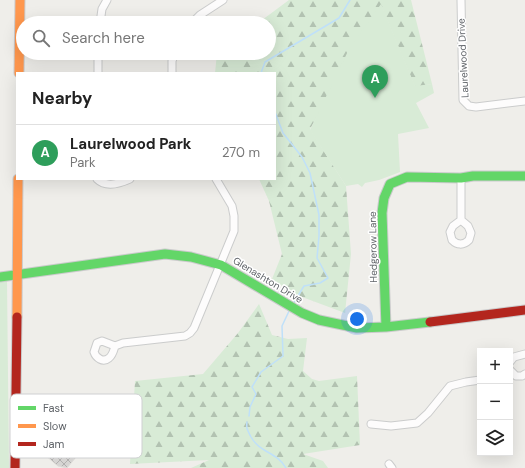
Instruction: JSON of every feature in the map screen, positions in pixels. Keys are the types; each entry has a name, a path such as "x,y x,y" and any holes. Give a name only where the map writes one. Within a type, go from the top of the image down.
{"street":[{"path":"20,0 20,16"},
{"path":"101,16 102,9 107,0"},
{"path":"200,16 223,0"},
{"name":"Laurelwood Drive","path":"461,0 463,100 469,106 476,107 525,101"},
{"path":"19,60 19,72"},
{"path":"98,60 98,72"},
{"path":"172,60 172,72"},
{"name":"Hedgerow Lane","path":"386,326 382,213 384,198 390,184 407,177 461,178 472,176 525,176"},
{"path":"461,178 461,220"},
{"path":"16,394 18,180"},
{"path":"98,180 104,184 114,184 127,180"},
{"path":"115,346 124,343 185,336 194,328 234,231 232,206 217,180"},
{"name":"Glenashton Drive","path":"0,277 165,254 191,257 221,265 302,313 319,320 357,328 525,310"},
{"path":"513,358 525,354"},
{"path":"513,374 522,376 525,374"},
{"path":"371,424 391,426 417,423 428,413 450,386 477,380"},
{"path":"15,458 15,468"}],"green space":[{"path":"289,0 411,0 432,84 415,87 381,5 310,129 346,186 351,254 345,313 294,294 272,279 282,254 269,201 259,180 276,180 276,72 215,72 216,60 276,60 276,16 267,16"},
{"path":"381,4 415,86 432,84 434,93 416,103 429,128 398,134 400,172 379,180 365,183 362,187 358,184 346,186 310,130 349,49"},
{"path":"7,281 9,468 0,468 0,282"},
{"path":"259,304 272,335 288,339 307,338 303,371 312,379 319,381 357,376 360,445 303,454 323,461 328,468 191,468 209,460 130,464 130,458 142,458 142,394 134,394 135,381 203,374 238,333"}],"building":[{"path":"48,458 75,458 67,468 58,466"}],"waterway":[{"path":"276,55 339,18 350,0"},
{"path":"261,72 265,62 268,60"},
{"path":"276,115 283,133 302,157 310,173 319,215 317,258 328,278 320,283 304,286 293,304"},
{"path":"249,416 250,407 256,394 252,387 261,372 283,356 282,326 290,309"},
{"path":"247,422 248,430 255,442 278,459 286,468"}],"traffic: fast":[{"path":"386,327 382,213 384,198 390,184 407,177 461,178 473,176 525,176"},
{"path":"0,277 165,254 191,257 221,265 302,313 319,320 357,328 386,327 430,322"}],"traffic: slow":[{"path":"20,0 20,16"},
{"path":"19,60 19,72"},
{"path":"17,317 18,180"}],"traffic: jam":[{"path":"430,322 525,310"},
{"path":"16,394 17,317"},
{"path":"15,458 15,468"}],"place":[{"name":"Laurelwood Park","path":"375,98"}]}
